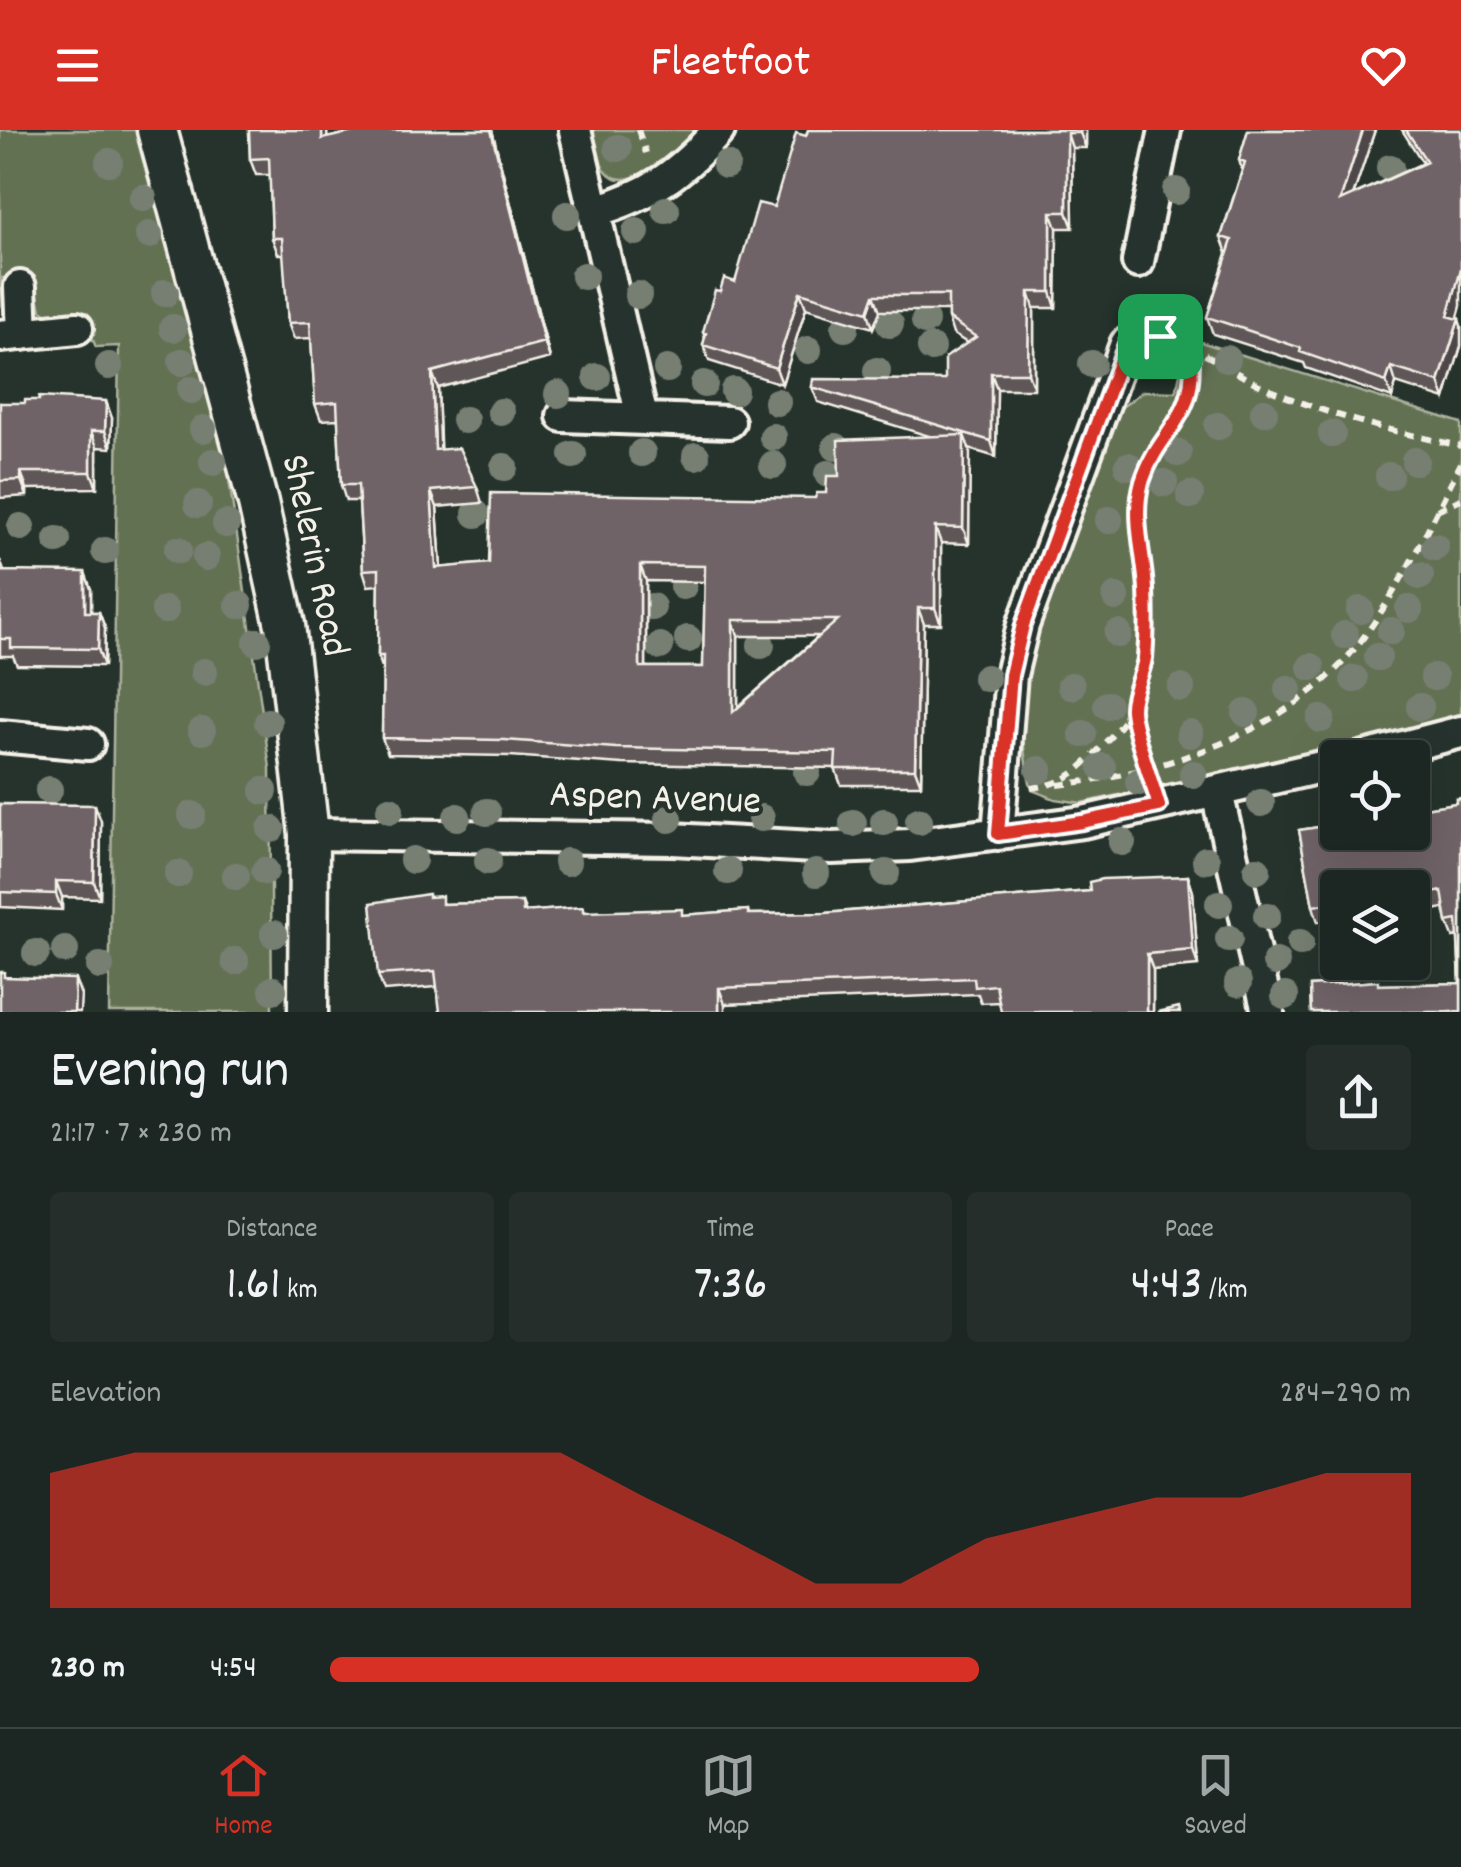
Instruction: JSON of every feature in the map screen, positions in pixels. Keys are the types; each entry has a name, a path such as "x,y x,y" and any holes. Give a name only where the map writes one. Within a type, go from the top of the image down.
{"street":[{"name":"Shelerin Road","path":"157,130 276,582 290,658 309,834 308,1012"},
{"path":"575,130 642,417"},
{"path":"594,211 629,201 657,187 693,159 720,130"},
{"path":"1138,262 1165,130"},
{"path":"20,287 11,335 77,328"},
{"path":"998,834 1011,675 1023,625 1126,344"},
{"path":"563,416 730,422"},
{"path":"1430,740 1461,732"},
{"path":"0,736 88,744"},
{"name":"Aspen Avenue","path":"309,834 672,839 832,848 910,845 1082,822 1320,768"},
{"path":"1217,793 1268,1012"}],"path":[{"path":"1126,344 1144,332 1182,342 1270,390 1332,413 1461,446"},
{"path":"1058,785 1096,753 1132,708 1146,638 1140,495 1148,469 1190,396 1191,350"},
{"path":"1002,791 1149,769 1216,747 1282,712 1336,668 1376,619 1461,464"},
{"path":"1436,511 1461,499"},
{"path":"1132,708 1159,806"}],"green space":[{"path":"0,130 137,130 226,458 270,768 272,1012 109,1012 119,346 96,347 83,317 56,319 41,310 34,278 1,278 0,307"},
{"path":"590,130 696,130 655,166 619,179 602,165"},
{"path":"1149,326 1461,423 1461,718 1363,740 1320,740 1320,750 1082,803 1032,790 1023,719 1033,650 1104,446 1122,407 1143,391 1176,392 1182,364 1147,349"}],"building":[{"path":"249,130 322,130 322,139 362,130 491,130 544,342 432,372 435,450 459,448 477,487 431,491 436,568 489,563 491,493 815,498 817,493 826,493 827,476 839,476 838,440 964,435 963,528 935,527 935,608 918,608 915,769 835,769 836,752 382,738 379,569 363,570 358,485 341,485 337,402 315,404 310,322 288,323 282,238 272,238 269,158 250,159","holes":["640,565 705,566 703,667 640,667","733,620 838,620 733,712"]},
{"path":"808,130 1080,130 1067,133 1067,212 1051,212 1051,292 1029,292 1028,373 991,373 991,441 812,387 813,379 945,380 945,358 976,337 948,318 948,295 874,295 868,312 800,292 776,368 703,345 715,290 720,291 724,278 735,282 758,203 774,207 796,133 806,136"},
{"path":"1248,130 1363,130 1340,201 1427,162 1406,130 1461,130 1461,269 1448,316 1459,319 1439,382 1391,367 1386,382 1207,317 1232,240 1221,237 1245,162 1239,160"},
{"path":"39,397 106,401 105,431 91,431 91,472 21,472 21,480 0,481 0,403 25,403"},
{"path":"0,571 85,572 85,612 99,612 98,649 11,648 11,639 0,639"},
{"path":"1461,798 1461,1012 1311,1012 1310,986 1378,981 1378,985 1460,983 1457,920 1447,922 1442,891 1430,893 1430,870 1320,870 1320,905 1313,906 1299,830 1320,827 1320,850 1430,850 1430,807 1456,803"},
{"path":"0,804 95,805 94,882 56,881 56,894 0,892"},
{"path":"1188,876 1193,950 1147,954 1147,1012 1001,1012 996,985 975,987 974,978 719,988 719,1012 440,1012 435,971 378,975 371,903 428,894 442,896 442,904 522,902 523,912 583,907 583,912 682,909 682,915 748,910 748,914 825,913 1090,891 1089,882 1102,879"},
{"path":"0,972 4,972 4,977 75,979 74,1012 0,1012"}],"route":[{"path":"1144,332 1160,336 1182,342 1191,350 1193,372 1186,408 1143,479 1138,511 1146,588 1146,638 1132,708 1159,806 998,834 1011,675 1023,625 1126,344 1144,332"}]}
